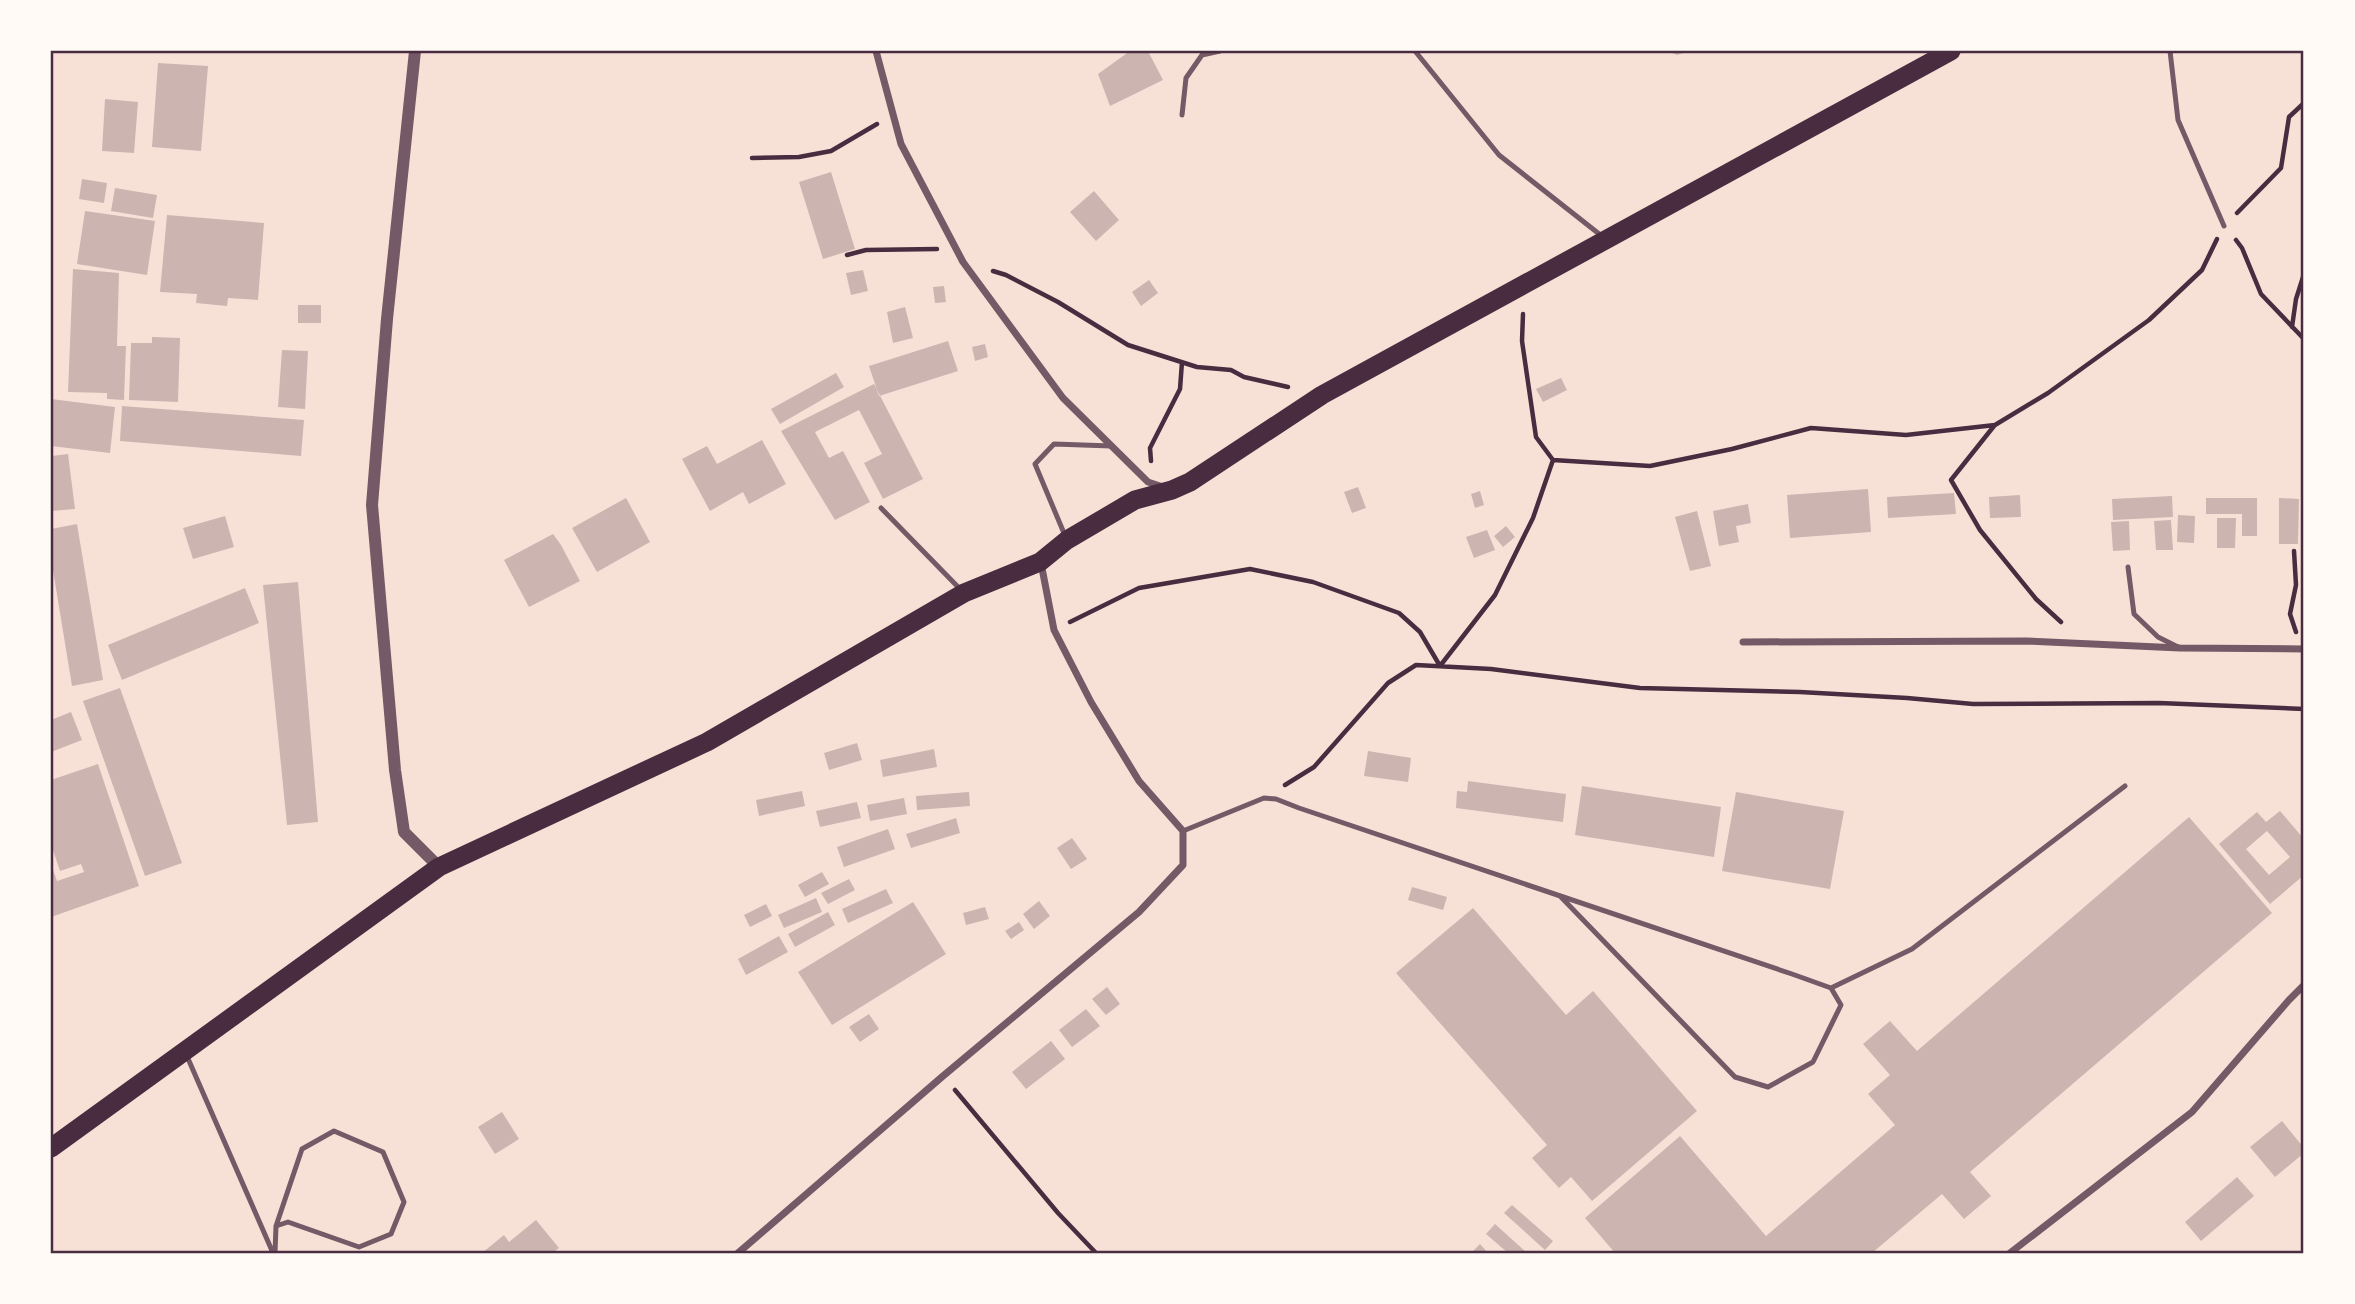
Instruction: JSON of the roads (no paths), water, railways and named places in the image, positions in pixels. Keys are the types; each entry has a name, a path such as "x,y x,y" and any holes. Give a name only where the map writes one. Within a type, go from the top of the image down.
{"highway":[{"path":"51,1148 439,867 707,742 964,593 1040,562 1067,540 1135,500 1190,482 1322,395 1951,51"}],"street":[{"path":"415,51 387,319 372,505 395,770 404,832 439,867"},
{"path":"876,51 901,144 963,262 1063,398 1148,482 1172,490"},
{"path":"738,1253 1158,893 1183,864 1183,831 1139,781 1120,753 1054,630 1040,562"},
{"path":"1743,642 2025,641 2180,648 2303,649"},
{"path":"2010,1253 2192,1112 2304,985"}],"lane":[{"path":"1182,115 1186,78 1202,55 1220,51"},
{"path":"1415,51 1499,155 1605,239"},
{"path":"2170,51 2178,120 2224,226"},
{"path":"1067,540 1035,464 1054,444 1111,446"},
{"path":"881,508 964,593"},
{"path":"2128,567 2134,614 2158,636 2180,648"},
{"path":"1831,988 1912,949 2124,786"},
{"path":"1183,831 1264,798 1276,799 1831,988 1841,1005 1813,1062 1768,1087 1735,1077 1560,896"},
{"path":"185,1051 274,1253"},
{"path":"274,1253 276,1226 302,1149 334,1131 383,1152 404,1202 391,1234 359,1247 288,1223 276,1226"}]}
